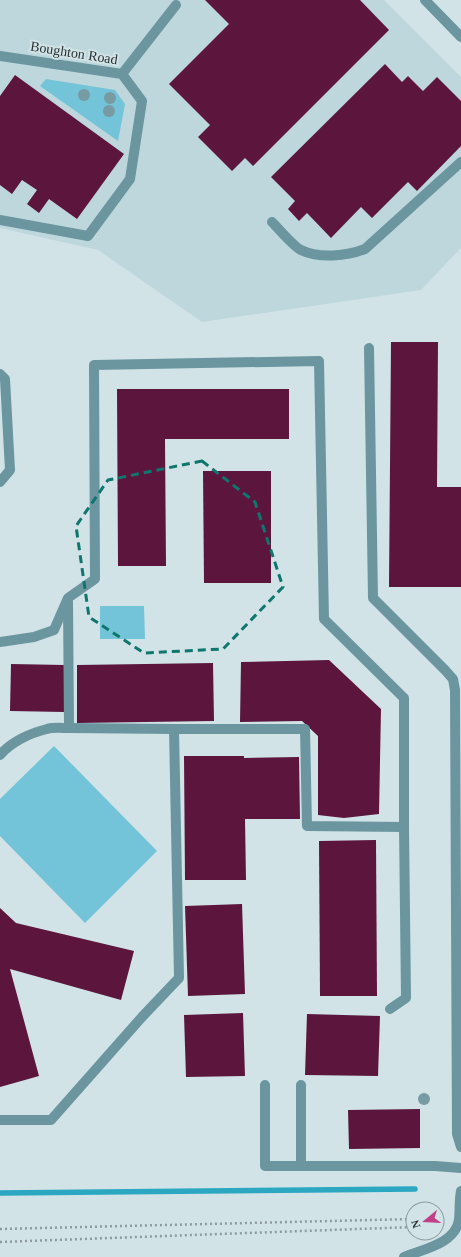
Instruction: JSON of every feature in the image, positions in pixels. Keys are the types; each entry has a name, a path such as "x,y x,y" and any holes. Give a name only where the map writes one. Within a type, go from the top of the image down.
{"street":[{"path":"425,0 461,37"},
{"path":"122,74 176,5"},
{"name":"Boughton Road","path":"0,56 122,74 142,101 130,179 88,236 0,220"},
{"path":"272,222 300,250 323,255 356,253 365,249 461,162"},
{"path":"369,348 373,598 445,670 453,679 455,690 459,1110 457,1134 461,1147"},
{"path":"0,642 34,637 54,630 68,598 95,579 94,365 319,361 324,619 404,698 406,998 390,1009"},
{"path":"0,374 5,379 10,470 0,482"},
{"path":"68,598 69,728"},
{"path":"0,754 5,749 27,736 48,729 305,729 307,826 404,827"},
{"path":"0,1120 51,1120 142,1017 179,978 174,729"},
{"path":"301,1084 301,1166"},
{"path":"265,1085 265,1166 435,1166 461,1168"},
{"path":"404,1257 440,1243 451,1235 459,1220 461,1191"}],"path":[{"path":"0,1229 405,1219"},
{"path":"0,1242 405,1228"}],"highlighted area":[{"path":"202,461 255,502 283,587 223,649 144,653 89,617 76,526 108,480"}],"shaded area":[{"path":"0,0 384,0 461,77 461,248 421,290 202,322 98,250 0,228"},
{"path":"46,79 115,90 125,104 118,141 40,86"},
{"path":"100,606 144,606 145,639 100,639"},
{"path":"54,746 157,851 85,923 0,836 0,799"}],"building":[{"path":"205,0 360,0 389,30 253,166 245,158 232,171 198,137 210,125 169,84 229,24"},
{"path":"385,64 402,82 408,76 423,91 437,77 461,101 461,146 417,191 408,182 372,218 361,207 331,238 307,213 299,221 288,209 295,201 271,177"},
{"path":"15,75 124,154 77,219 49,199 39,213 27,204 37,190 22,180 12,194 0,185 0,96"},
{"path":"391,342 438,342 437,487 461,487 461,587 389,587"},
{"path":"117,389 289,389 289,439 165,439 166,566 118,566"},
{"path":"203,471 271,471 271,583 204,583"},
{"path":"329,660 381,709 379,814 344,818 318,815 318,736 302,721 240,722 241,662"},
{"path":"213,663 214,721 77,723 77,665"},
{"path":"11,664 65,665 64,712 10,711"},
{"path":"184,756 244,756 244,758 299,757 300,819 245,819 246,880 185,880"},
{"path":"376,840 377,996 320,996 319,841"},
{"path":"242,904 245,994 188,996 185,906"},
{"path":"0,908 16,923 134,951 121,1000 10,969 39,1076 0,1087"},
{"path":"243,1013 245,1076 186,1077 184,1015"},
{"path":"307,1014 380,1016 378,1076 305,1075"},
{"path":"420,1109 420,1148 349,1149 348,1110"}],"waterway":[{"path":"0,1193 415,1189"}]}
